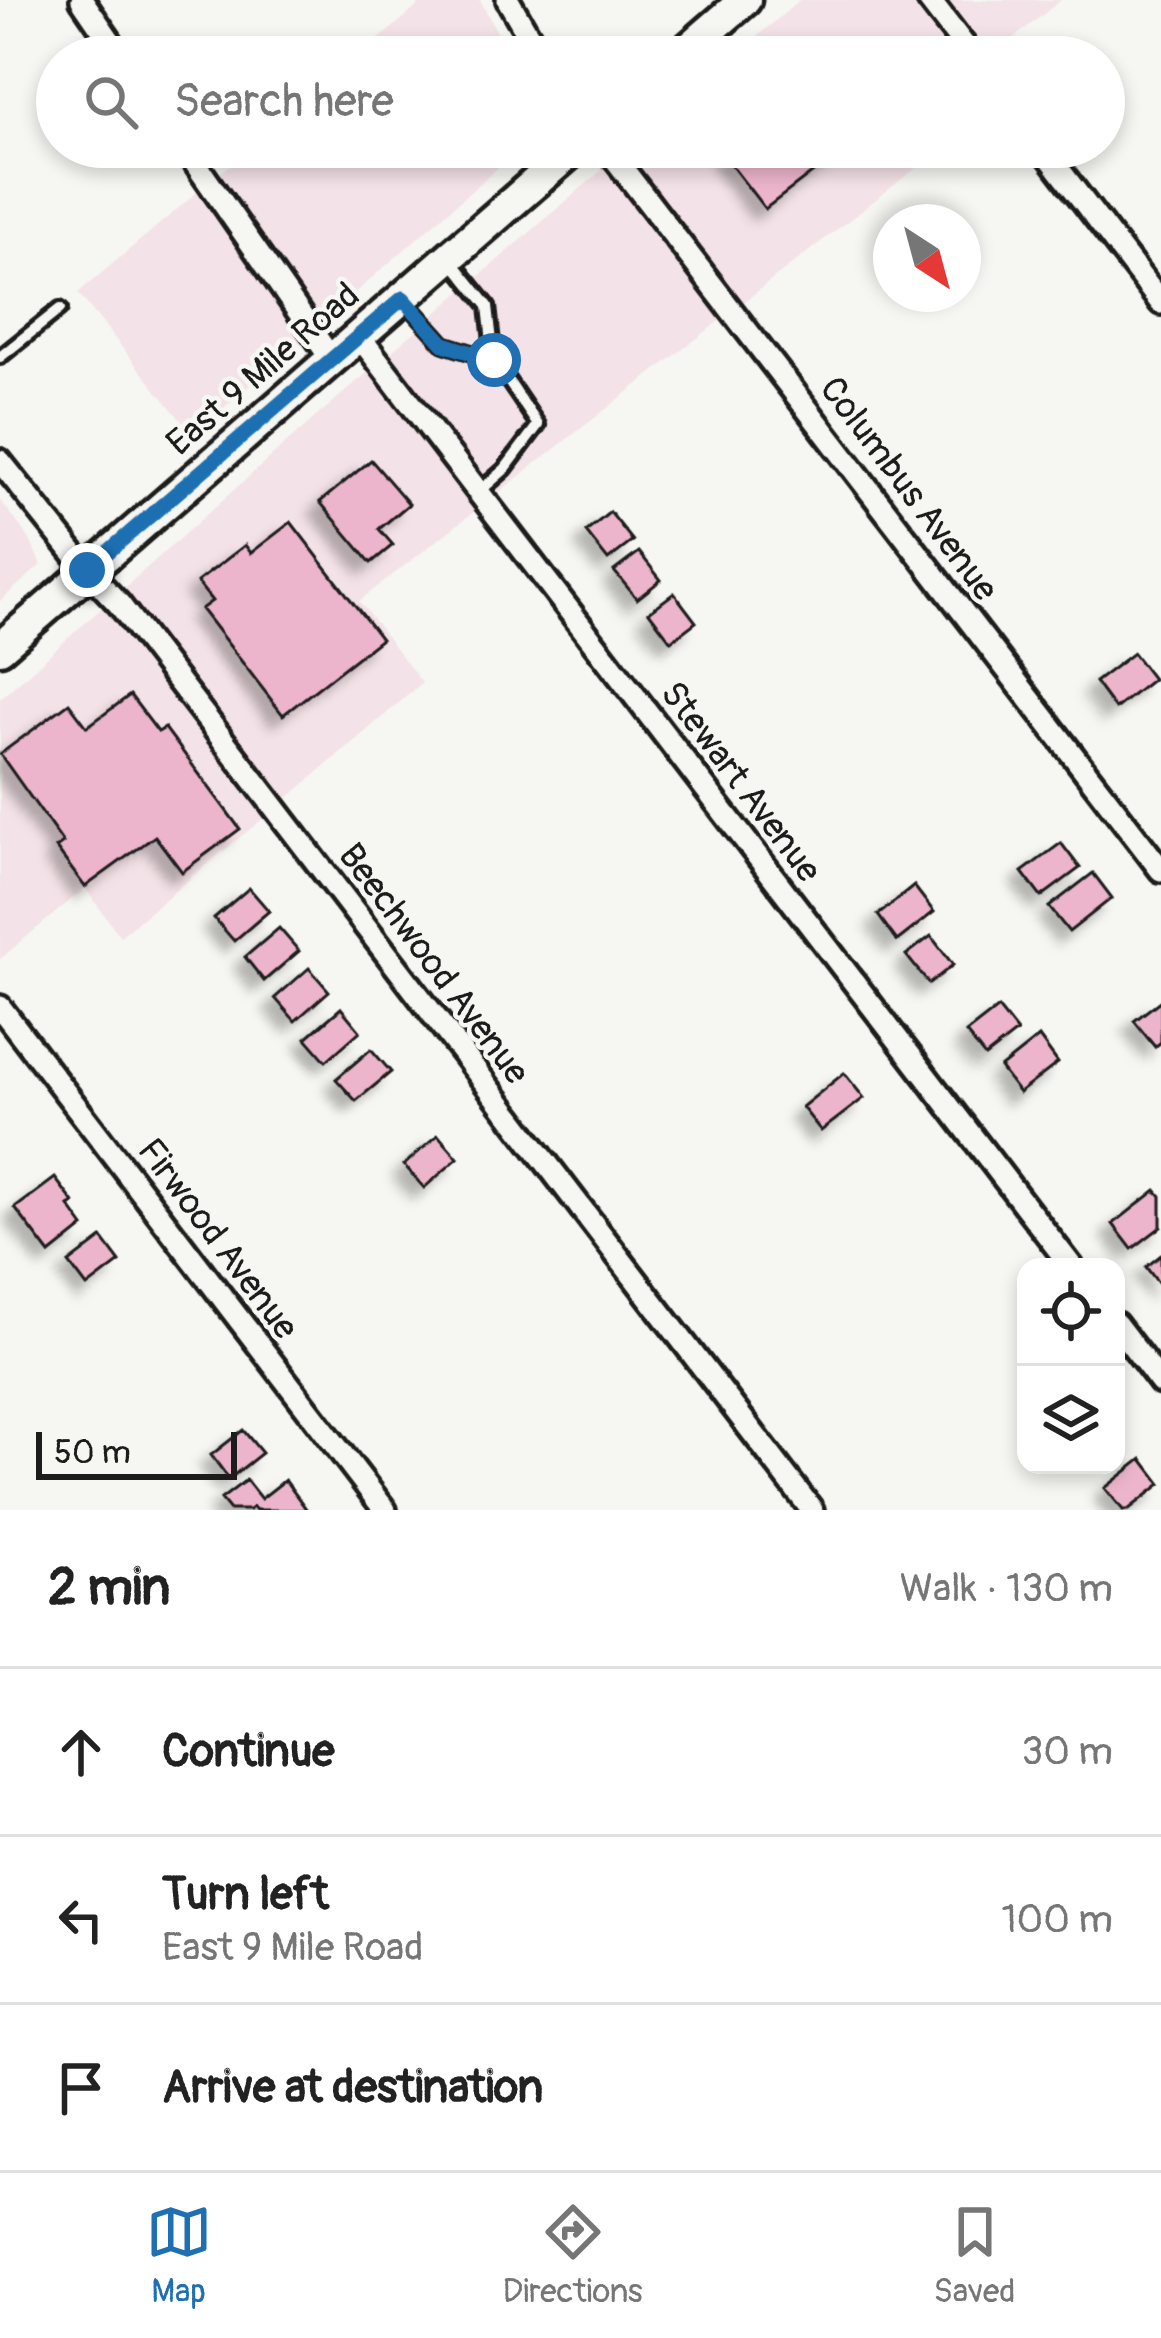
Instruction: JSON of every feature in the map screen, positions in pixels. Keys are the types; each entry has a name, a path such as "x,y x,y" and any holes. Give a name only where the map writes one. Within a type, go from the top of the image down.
{"main road":[{"path":"704,36 745,0"},
{"name":"East 9 Mile Road","path":"0,647 552,168"}],"street":[{"path":"82,0 107,36"},
{"path":"508,0 529,36"},
{"path":"929,0 957,36"},
{"path":"199,168 332,360"},
{"name":"Columbus Avenue","path":"622,168 1161,870"},
{"path":"1058,168 1161,303"},
{"name":"Stewart Avenue","path":"359,336 1065,1258"},
{"name":"Beechwood Avenue","path":"0,461 134,623 812,1510"},
{"name":"Firwood Avenue","path":"0,1006 385,1510"},
{"path":"1125,1336 1161,1383"}],"lane":[{"path":"449,257 488,306 494,360 538,425 505,469 479,491"},
{"path":"403,298 444,344 494,360"},
{"path":"0,357 60,309"}],"shaded area":[{"path":"425,0 480,0 499,36 383,36"},
{"path":"800,0 1061,0 1016,36 758,36"},
{"path":"226,168 497,168 193,435 78,293"},
{"path":"605,168 916,168 359,601 422,683 120,936 85,888 0,959 0,699"},
{"path":"0,500 29,538 41,565 0,601"}],"building":[{"path":"733,168 819,168 765,209"},
{"path":"371,460 409,504 379,529 393,545 371,563 320,502"},
{"path":"610,512 633,541 608,560 586,532"},
{"path":"291,522 381,639 283,715 201,609 212,601 197,582 245,545 251,553"},
{"path":"639,552 661,580 637,599 614,571"},
{"path":"674,593 696,622 671,641 649,612"},
{"path":"1133,653 1153,679 1115,709 1095,682"},
{"path":"130,695 158,732 165,728 240,829 182,872 155,836 85,887 56,848 63,843 0,754 69,703 87,727"},
{"path":"1061,843 1080,868 1041,897 1022,872"},
{"path":"1093,873 1112,898 1069,932 1049,907"},
{"path":"914,886 934,912 897,941 878,915"},
{"path":"249,888 269,911 234,941 214,918"},
{"path":"279,928 299,951 264,981 245,957"},
{"path":"931,936 953,965 929,984 906,955"},
{"path":"309,968 329,991 295,1021 275,998"},
{"path":"1161,1000 1161,1042 1155,1047 1134,1021"},
{"path":"341,1008 360,1031 326,1061 306,1038"},
{"path":"998,1008 1017,1032 985,1057 966,1033"},
{"path":"1039,1037 1058,1063 1019,1093 1000,1068"},
{"path":"371,1049 391,1072 356,1101 336,1079"},
{"path":"844,1073 864,1098 821,1131 802,1107"},
{"path":"438,1135 458,1158 424,1188 404,1165"},
{"path":"55,1178 74,1203 69,1206 84,1227 50,1254 15,1208"},
{"path":"1156,1190 1161,1196 1161,1227 1132,1249 1113,1224"},
{"path":"102,1238 120,1262 87,1287 69,1263"},
{"path":"1161,1255 1161,1287 1146,1267"},
{"path":"243,1430 262,1453 229,1479 211,1455"},
{"path":"1142,1459 1161,1484 1123,1510 1105,1488"},
{"path":"246,1480 261,1499 285,1480 307,1510 230,1510 221,1499"}],"route":[{"path":"87,570 403,298 444,344 494,360"}]}
